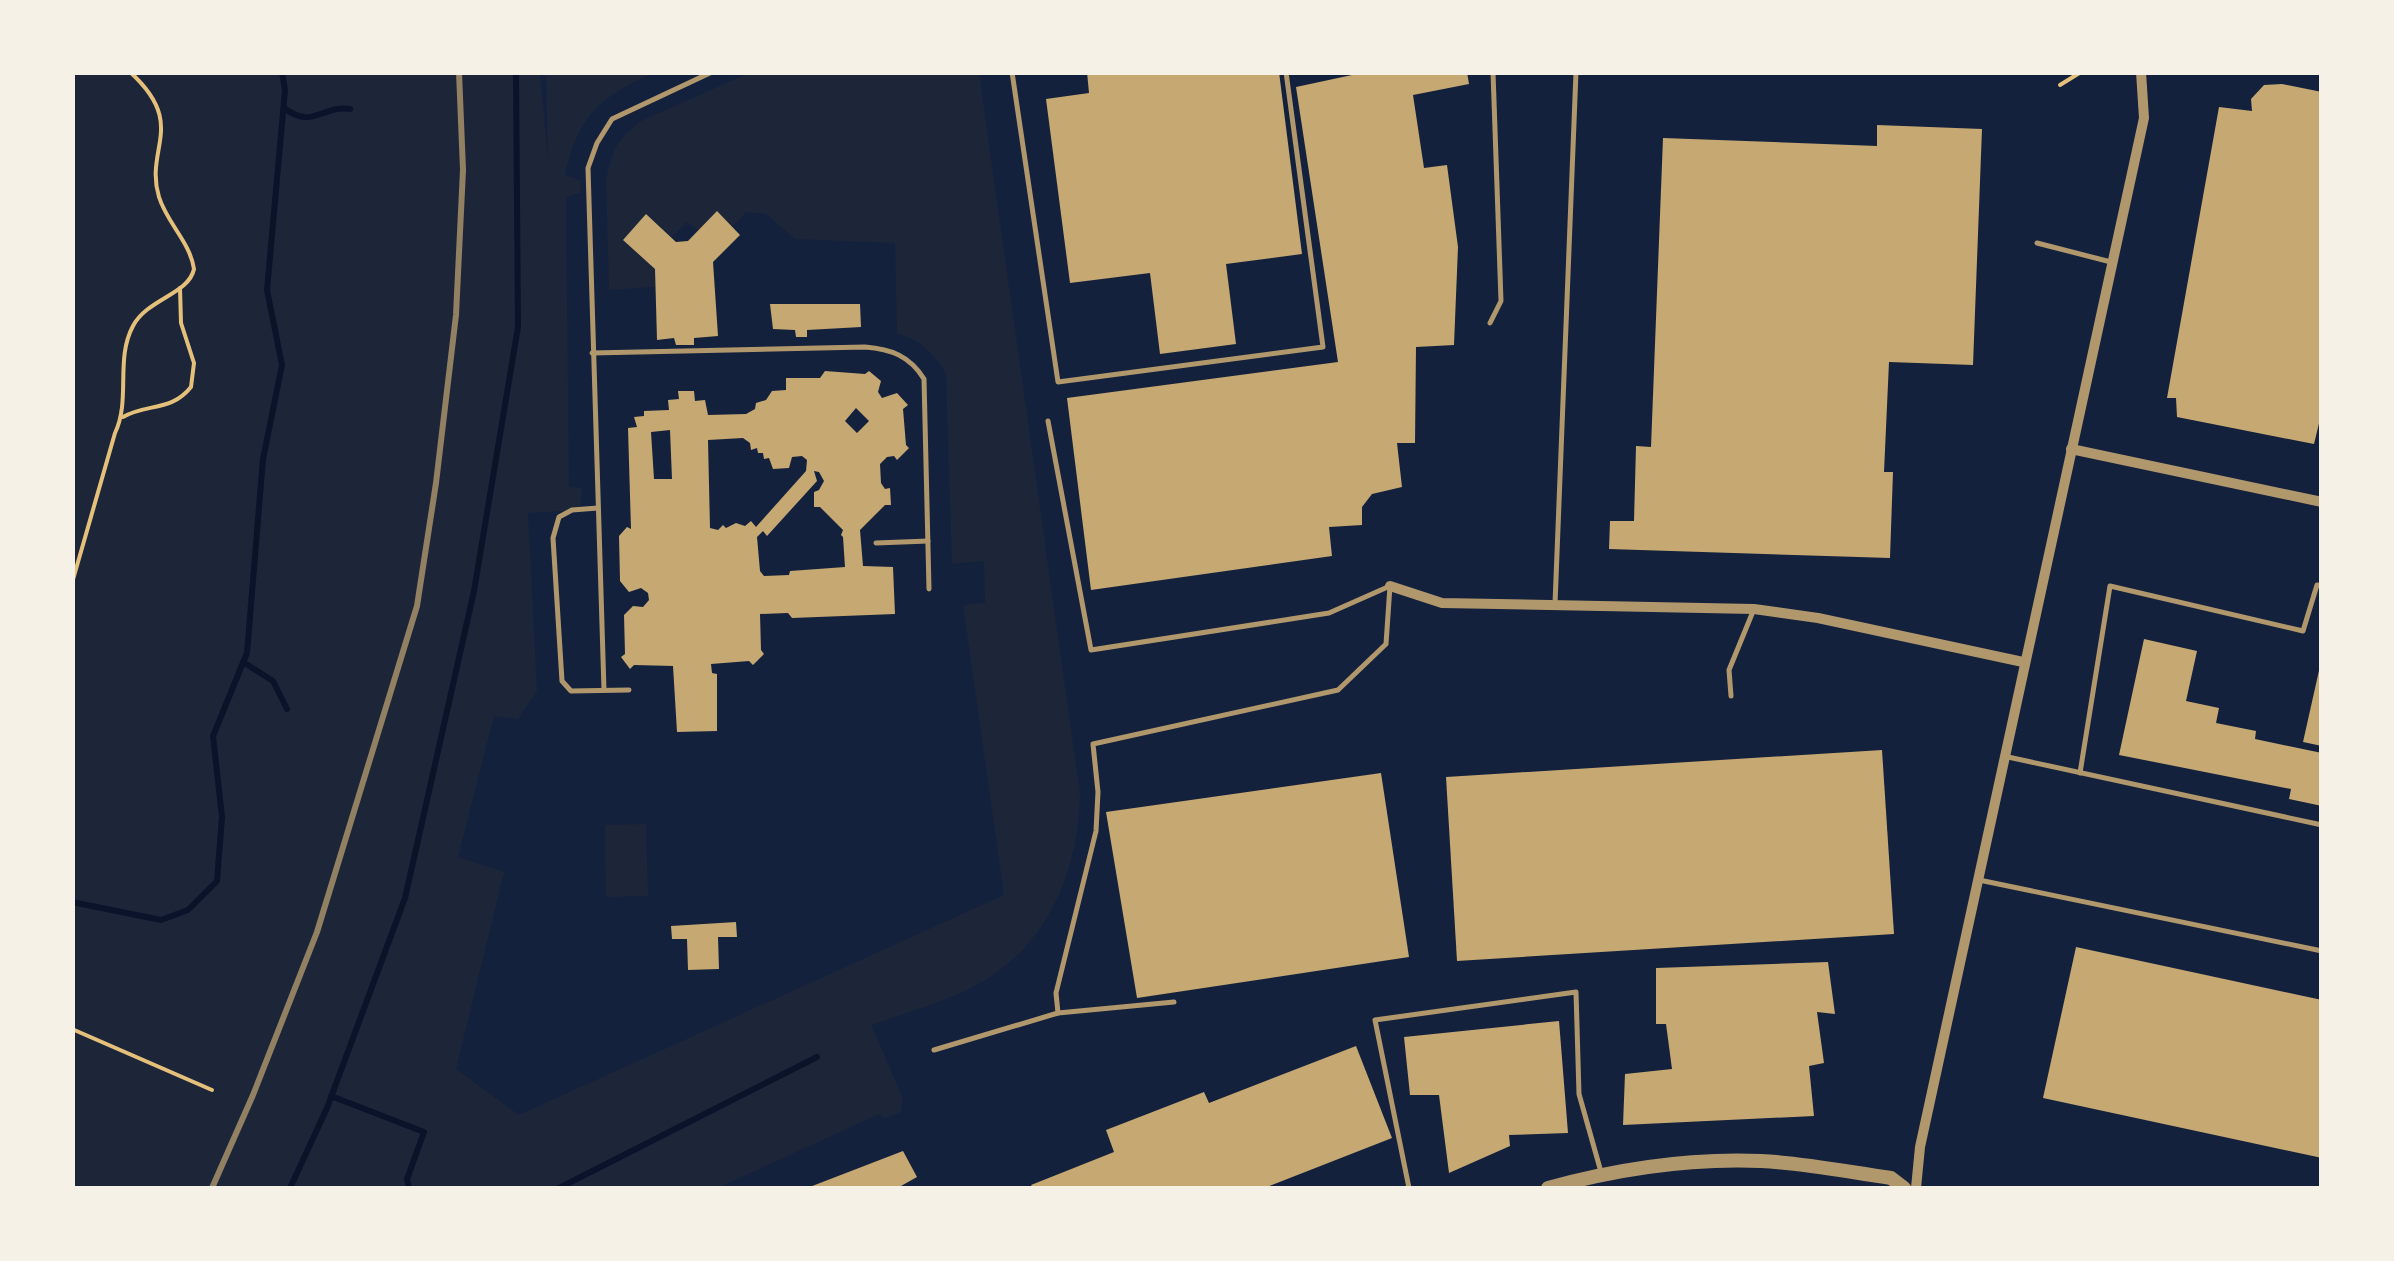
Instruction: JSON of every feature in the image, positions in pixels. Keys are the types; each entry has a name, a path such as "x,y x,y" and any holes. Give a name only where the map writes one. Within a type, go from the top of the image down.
{"street":[{"path":"1916,1188 1920,1147 2023,662 2144,118 2141,72"},
{"path":"2071,449 2322,502"},
{"path":"1390,586 1442,604 1754,609 1818,618 2023,662"},
{"path":"1548,1188 1677,1162 1762,1161 1891,1178 1904,1188"}],"lane":[{"path":"604,690 588,168 612,119 712,72"},
{"path":"1012,72 1058,382 1322,347 1286,72"},
{"path":"1490,323 1501,301 1492,72"},
{"path":"1555,606 1576,72"},
{"path":"2037,243 2112,262"},
{"path":"592,352 865,347 885,349 915,365 924,379 929,589"},
{"path":"1048,421 1091,650 1329,614 1390,586 1386,644 1338,690 1093,744 1098,792 1096,831 1056,993 1058,1013"},
{"path":"598,508 572,510 559,517 553,538 562,681 571,691 629,690"},
{"path":"876,543 928,541"},
{"path":"2080,773 2110,586 2303,631 2318,585 2322,586"},
{"path":"1732,696 1729,670 1754,609"},
{"path":"2005,757 2322,825"},
{"path":"1979,880 2322,951"},
{"path":"1410,1188 1375,1020 1576,992 1579,1094 1602,1175"},
{"path":"934,1050 1058,1013 1174,1002"}],"path":[{"path":"72,583 114,433 122,417 124,369 132,327 148,306 190,280 194,269 188,248 168,217 157,190 162,122 149,93 130,72"},
{"path":"2060,85 2081,72"},
{"path":"122,417 141,408 172,404 190,387 194,363 181,323 180,288"},
{"path":"72,1029 212,1090"}],"shaded area":[{"path":"72,73 540,73 548,160 546,73 653,73 605,100 594,111 577,138 565,175 581,181 580,193 566,197 569,487 582,488 580,510 528,513 537,691 518,719 494,716 458,857 504,872 456,1069 519,1115 1004,895 963,605 985,603 984,561 952,564 946,373 926,348 897,334 895,243 795,239 766,214 746,212 732,227 698,230 687,222 672,237 646,214 623,240 655,269 655,287 609,290 606,178 615,148 641,121 749,73 979,73 1080,794 1078,823 1066,877 1055,903 1024,948 1004,967 967,990 871,1025 903,1098 901,1112 884,1119 879,1114 718,1188 73,1188"},
{"path":"646,824 648,896 606,897 605,825"}],"building":[{"path":"1087,72 1279,72 1302,254 1226,264 1236,344 1160,354 1150,273 1070,283 1046,99 1089,93"},
{"path":"1366,72 1467,72 1469,84 1413,95 1424,168 1447,165 1458,247 1454,345 1416,347 1415,443 1397,443 1402,487 1372,494 1362,507 1362,525 1329,527 1332,556 1091,590 1067,398 1338,362 1296,87"},
{"path":"2282,84 2322,92 2322,411 2314,444 2177,417 2176,398 2167,398 2219,107 2252,111 2251,99 2264,85"},
{"path":"1877,125 1982,129 1973,365 1889,362 1884,472 1893,472 1890,558 1609,549 1610,521 1634,521 1636,446 1651,447 1663,138 1877,146"},
{"path":"717,211 740,235 713,262 718,336 694,338 694,345 676,345 674,338 657,340 655,269 623,240 646,214 676,242 688,241"},
{"path":"770,304 860,304 861,327 807,330 807,337 796,337 795,330 773,329"},
{"path":"825,371 869,371 881,381 878,392 882,398 897,393 908,405 903,409 909,448 897,460 887,457 880,464 881,483 885,489 890,488 891,505 885,505 860,530 863,566 893,567 895,614 792,618 788,613 760,614 764,654 753,665 749,661 711,664 712,673 717,674 717,731 677,732 673,666 634,665 630,669 621,657 625,654 624,615 633,606 643,607 649,600 648,593 641,588 629,592 620,581 619,536 627,527 631,529 628,428 637,427 634,417 644,416 644,411 669,410 668,400 679,399 678,391 694,391 695,401 705,400 708,415 746,414 772,391 786,390 786,378 820,378","holes":["856,408 869,421 857,433 845,421","670,430 672,479 654,479 651,432","743,438 750,443 751,450 757,448 764,459 769,458 773,469 789,468 792,457 802,456 807,460 806,471 756,527 751,521 745,526 736,523 718,530 710,528 708,440","814,471 824,481 814,492 814,507 820,507 843,530 845,567 764,576 760,571 757,537 763,531 767,536 817,481"]},
{"path":"2144,639 2197,651 2186,701 2219,708 2216,723 2256,731 2255,739 2322,753 2322,806 2289,799 2291,789 2119,755"},
{"path":"2322,667 2322,746 2303,742"},
{"path":"1882,750 1894,934 1457,961 1446,777"},
{"path":"1381,773 1409,957 1137,998 1106,812"},
{"path":"736,922 737,937 718,937 719,969 688,970 687,939 672,939 671,926"},
{"path":"2076,947 2322,1000 2322,1158 2043,1098"},
{"path":"1828,962 1835,1014 1817,1012 1824,1063 1809,1066 1814,1116 1623,1125 1625,1074 1672,1069 1666,1024 1656,1024 1656,968"},
{"path":"1559,1021 1568,1133 1509,1135 1510,1146 1449,1173 1439,1095 1410,1095 1404,1037"},
{"path":"1356,1046 1392,1138 1264,1188 1031,1185 1114,1152 1106,1130 1204,1092 1209,1103"},
{"path":"903,1151 917,1177 902,1188 807,1188"}],"waterway":[{"path":"72,902 161,920 188,910 217,881 222,817 213,736 247,653 263,459 282,365 267,290 285,90 282,72"},
{"path":"290,1188 327,1108 405,898 474,591 518,327 516,72"},
{"path":"284,108 303,117 350,109"},
{"path":"243,662 273,681 287,709"},
{"path":"559,1188 817,1057"},
{"path":"331,1096 424,1132 407,1179 409,1188"}],"railway":[{"path":"212,1188 317,932 417,606 456,315 463,170 459,72"}]}
